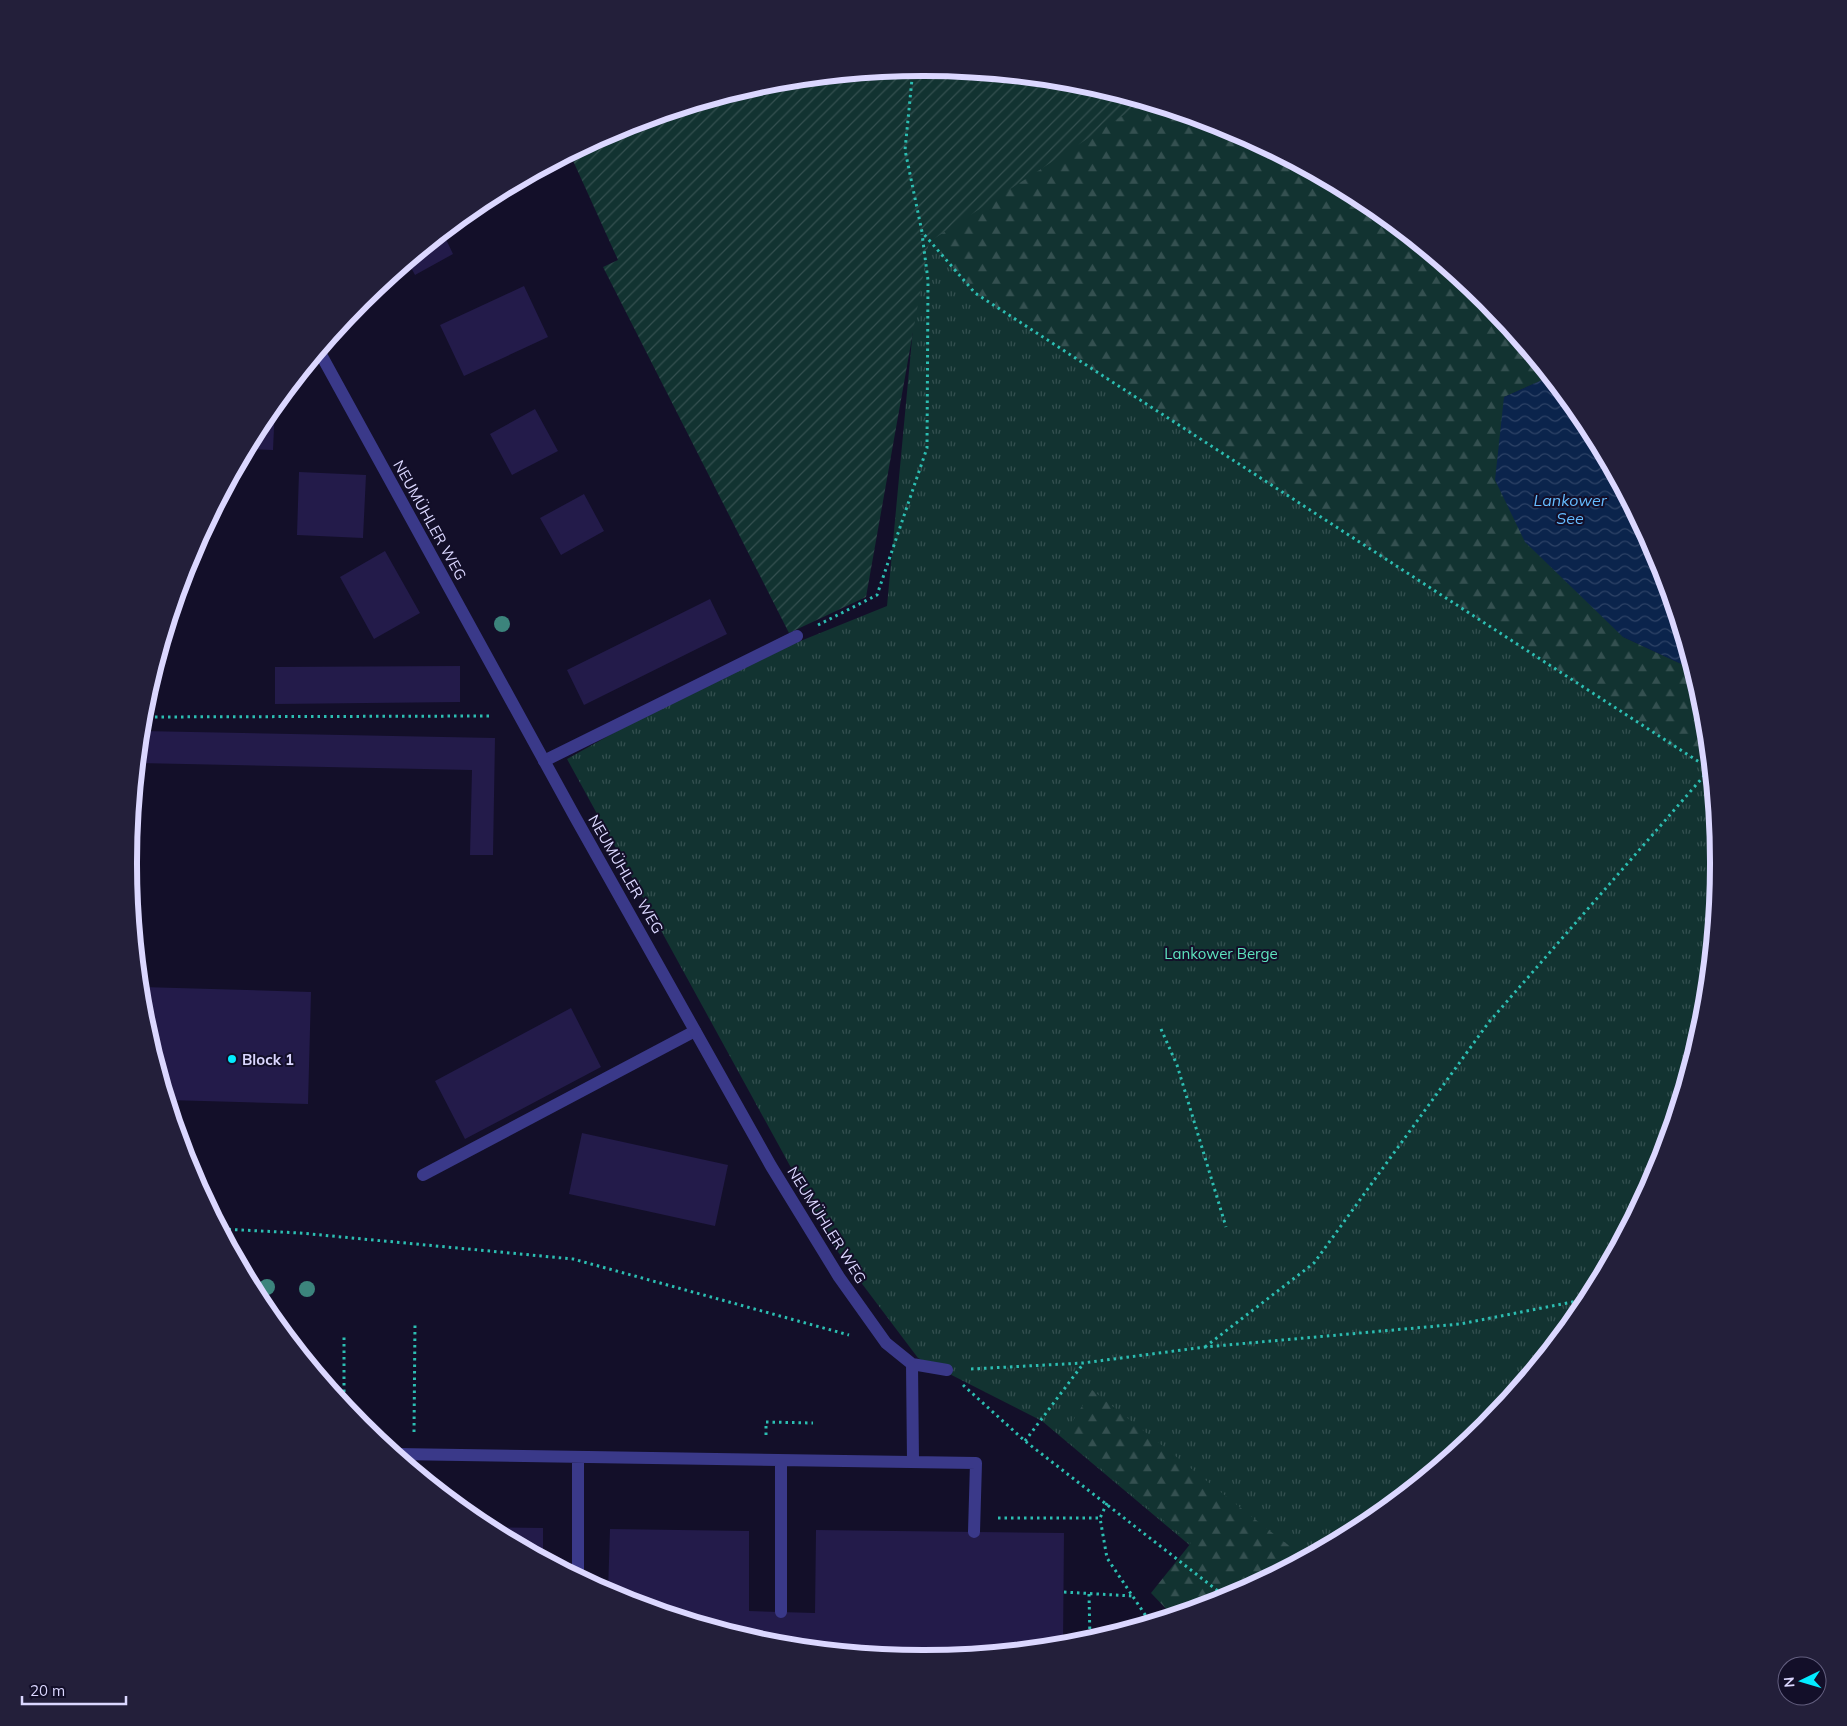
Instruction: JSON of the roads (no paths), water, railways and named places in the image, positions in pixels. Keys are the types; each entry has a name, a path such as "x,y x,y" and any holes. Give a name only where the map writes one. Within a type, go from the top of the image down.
{"street":[{"name":"NEUMÜHLER WEG","path":"322,356 695,1031 771,1166 839,1277 886,1343 912,1364 947,1370"},
{"path":"544,761 797,636"},
{"path":"423,1175 695,1031"},
{"path":"912,1364 913,1461"},
{"path":"404,1454 976,1463 974,1532"},
{"path":"578,1457 578,1570"},
{"path":"781,1461 781,1612"}],"water":[{"name":"Lankower See","path":"1544,379 1578,426 1605,470 1629,515 1650,562 1668,610 1685,666 1623,637 1525,542 1495,480 1504,397"}],"place":[{"name":"Block 1","path":"232,1059"}],"park label":[{"name":"Lankower Berge","path":"1221,953"}]}
